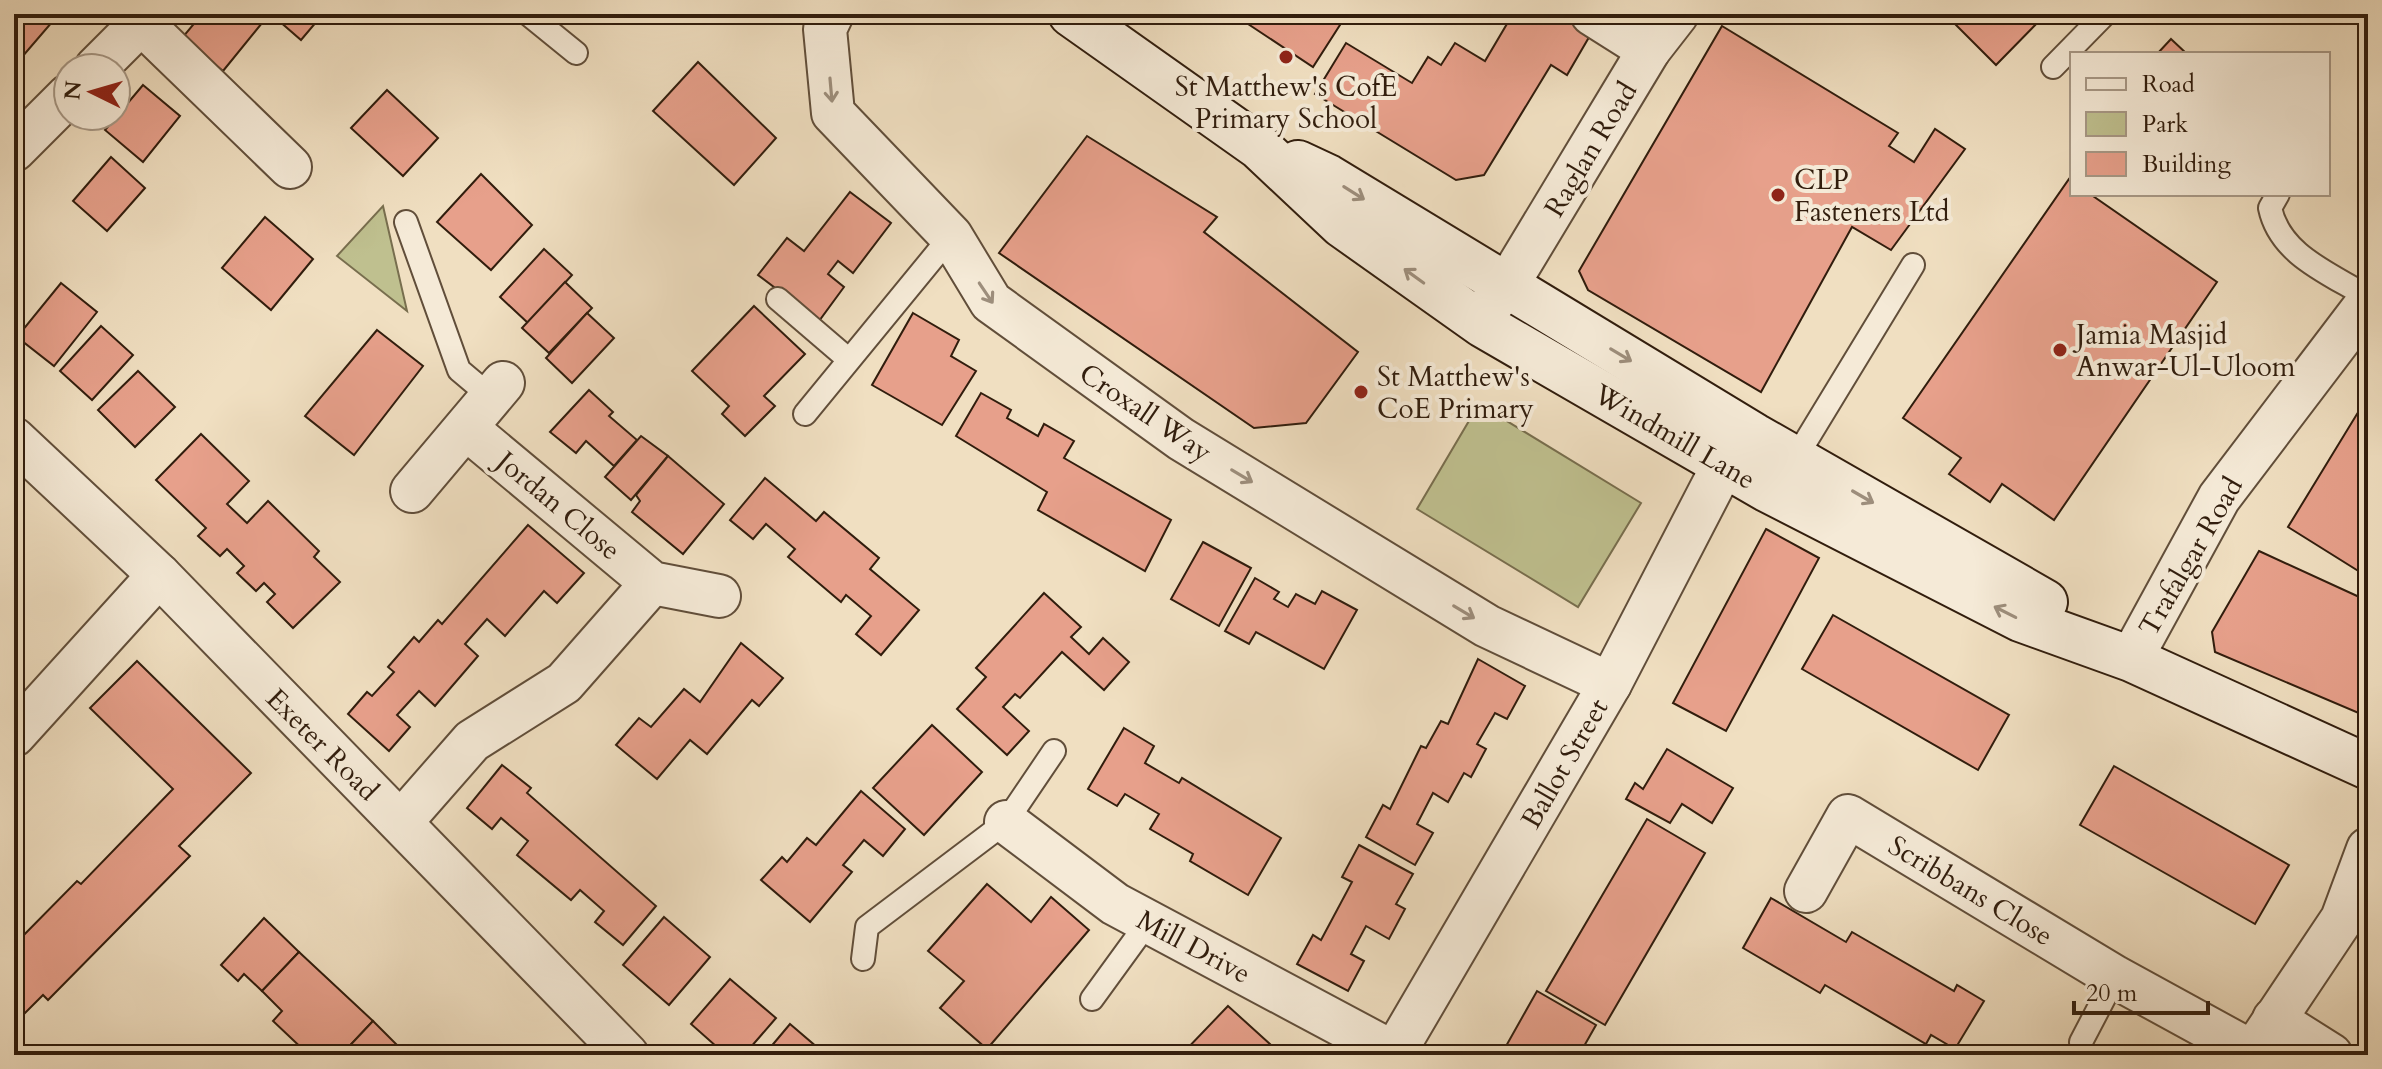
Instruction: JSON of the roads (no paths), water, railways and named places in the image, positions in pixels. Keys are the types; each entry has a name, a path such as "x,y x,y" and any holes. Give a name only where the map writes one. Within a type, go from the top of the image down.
{"main road":[{"name":"Windmill Lane","path":"1084,18 1259,147 1342,225 1477,321 1581,382 1724,464 2020,619 2131,659 2368,767"},
{"name":"Windmill Lane","path":"1259,147 1328,177 1783,452 2029,591 2131,659"}],"street":[{"name":"Croxall Way","path":"832,14 825,29 833,113 951,236 991,302 1181,439 1487,626 1610,684"},
{"path":"1592,14 1649,50"},
{"name":"Raglan Road","path":"1477,321 1506,287 1649,50 1677,14"},
{"path":"110,52 141,17 290,167"},
{"path":"14,150 52,112"},
{"path":"1506,287 1502,312 1567,352 1581,382"},
{"name":"Trafalgar Road","path":"2131,659 2219,498 2368,299"},
{"path":"1664,381 1668,408 1725,446 1724,464 1783,452"},
{"path":"412,491 497,390"},
{"name":"Jordan Close","path":"466,428 652,583 719,596"},
{"name":"Exeter Road","path":"14,439 159,575 626,1055"},
{"name":"Ballot Street","path":"1394,1054 1610,684 1724,464"},
{"path":"14,735 159,575"},
{"path":"401,822 472,741 564,683 652,583"},
{"name":"Scribbans Close","path":"1806,891 1848,816 2115,977 2259,1042 2331,1055"},
{"name":"Mill Drive","path":"1006,822 1115,904 1394,1054"},
{"path":"2259,1042 2342,919 2368,849"}],"lane":[{"path":"528,14 576,53"},
{"path":"2053,67 2105,14"},
{"path":"2277,196 2270,208 2274,229 2293,251 2368,299"},
{"path":"406,222 459,370 497,390"},
{"path":"805,414 951,236"},
{"path":"1783,452 1913,265"},
{"path":"778,299 848,359"},
{"path":"863,959 867,927 1006,822 1054,751"},
{"path":"1092,999 1148,922"},
{"path":"2081,1042 2115,977"}],"place":[{"name":"St Matthew's CofE Primary School","path":"1286,57"},
{"name":"CLP Fasteners Ltd","path":"1778,195"},
{"name":"Jamia Masjid Anwar-Ul-Uloom","path":"2060,350"},
{"name":"St Matthew's CoE Primary","path":"1361,392"}]}
